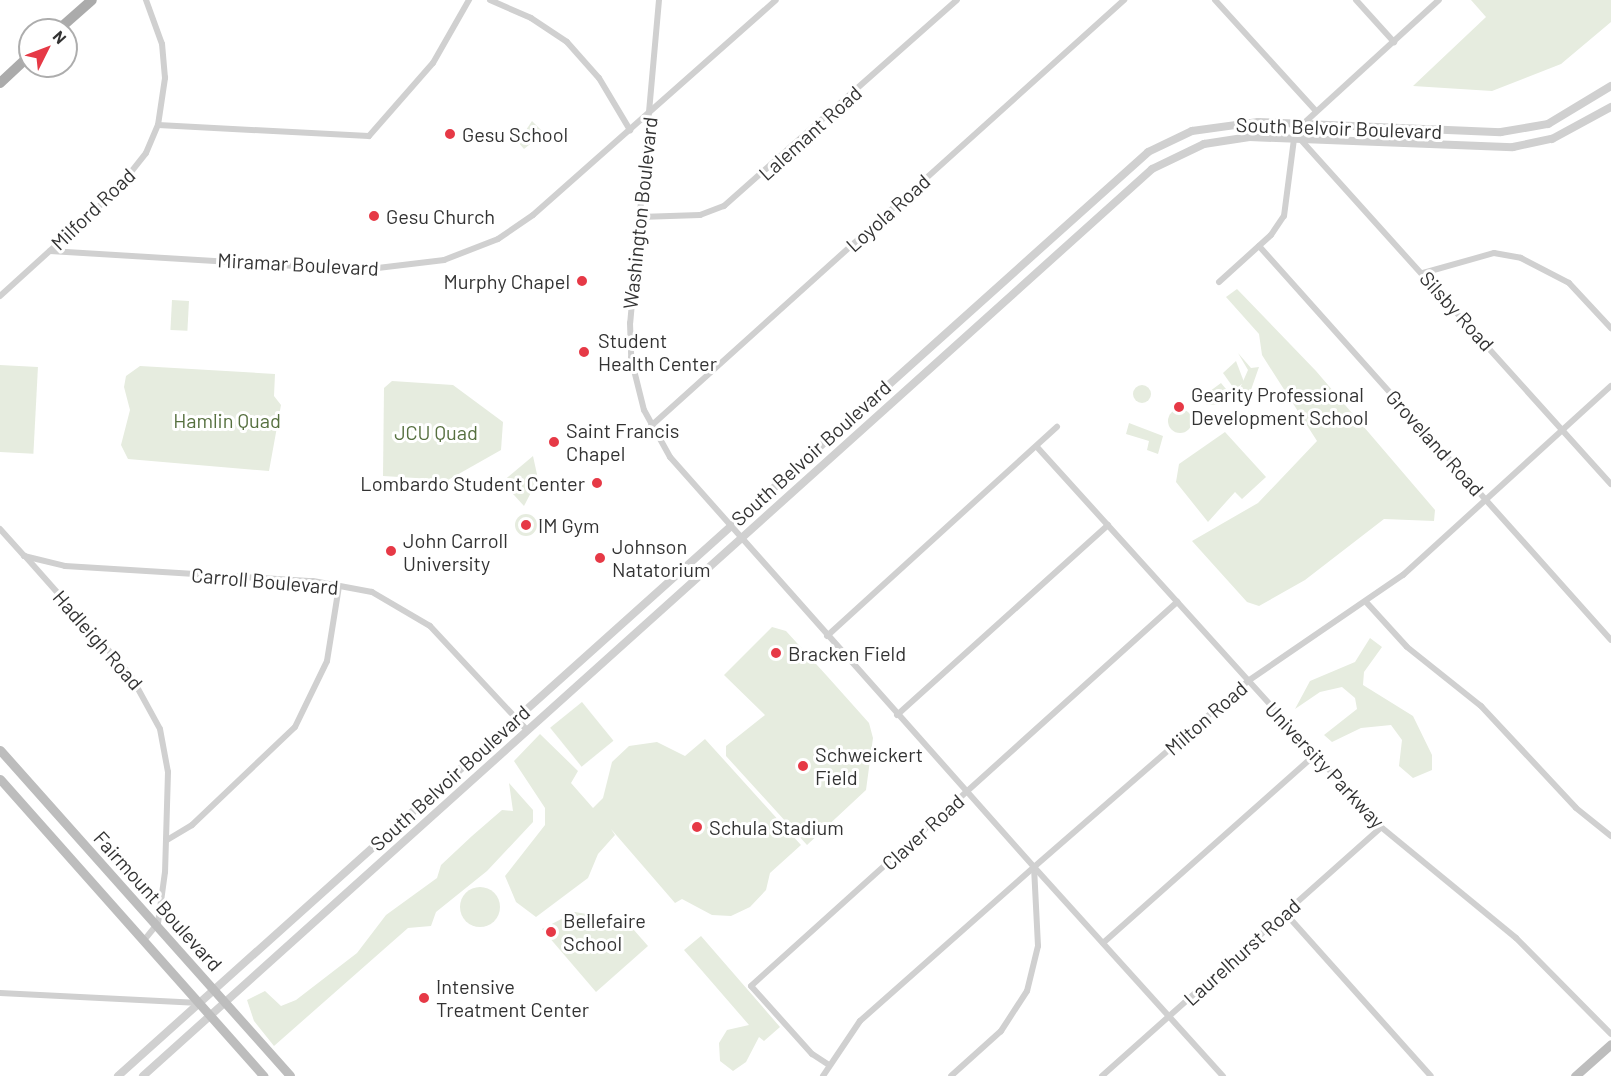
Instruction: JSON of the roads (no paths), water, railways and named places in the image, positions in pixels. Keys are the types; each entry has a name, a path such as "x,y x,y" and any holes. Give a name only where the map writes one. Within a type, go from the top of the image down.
{"main road":[{"path":"72,18 92,0"},
{"path":"0,82 18,66"},
{"name":"Fairmount Boulevard","path":"0,750 290,1076"},
{"name":"Fairmount Boulevard","path":"0,779 264,1076"},
{"path":"1575,1076 1611,1044"}],"street":[{"name":"Milford Road","path":"0,296 129,178 158,125 165,66 146,0"},
{"path":"158,125 369,136 426,72 469,0"},
{"path":"490,0 531,18 567,42 599,78 630,130"},
{"name":"Washington Boulevard","path":"659,0 640,218 631,358 651,426 670,457 730,526 1223,1076"},
{"name":"Miramar Boulevard","path":"50,251 361,270 444,260 498,239 533,215 776,0"},
{"name":"Lalemant Road","path":"640,218 699,215 724,206 957,0"},
{"name":"Loyola Road","path":"651,426 1124,0"},
{"path":"1215,0 1316,111"},
{"path":"1356,0 1394,42"},
{"path":"1219,282 1259,246 1287,207 1298,140 1303,124 1439,0"},
{"name":"South Belvoir Boulevard","path":"118,1076 1148,152 1192,131 1230,124 1303,124 1501,132 1548,124 1611,86"},
{"name":"South Belvoir Boulevard","path":"143,1076 1002,300 1167,159 1226,140 1513,147 1552,139 1611,107"},
{"name":"Silsby Road","path":"1298,140 1423,273 1611,484"},
{"name":"Groveland Road","path":"1259,246 1611,640"},
{"path":"1423,273 1494,253 1521,258 1569,283 1611,328"},
{"path":"993,289 1002,300"},
{"name":"Milton Road","path":"823,1076 860,1022 1034,867 1248,681 1367,603 1487,502 1611,386"},
{"path":"827,636 1058,427"},
{"name":"University Parkway","path":"1037,447 1381,827 1516,938 1611,1034"},
{"path":"897,715 1108,525"},
{"path":"0,529 24,556"},
{"name":"Carroll Boulevard","path":"24,556 89,569 339,586 372,592 430,626 526,729"},
{"name":"Hadleigh Road","path":"24,556 131,676 153,710 167,761 166,840 157,926"},
{"path":"166,840 189,828 295,727 325,667 339,586"},
{"name":"Claver Road","path":"829,1065 812,1054 751,986 1178,602"},
{"path":"1367,603 1407,647 1491,716 1574,806 1611,837"},
{"path":"1102,943 1315,755"},
{"name":"Laurelhurst Road","path":"1102,1076 1381,827"},
{"path":"951,1076 1001,1031 1028,991 1038,946 1034,867"},
{"path":"1286,914 1431,1076"},
{"path":"144,940 157,926"},
{"path":"0,993 200,1003"}],"place":[{"name":"Gesu School","path":"450,134"},
{"name":"Gesu Church","path":"374,216"},
{"name":"Murphy Chapel","path":"582,281"},
{"name":"Student Health Center","path":"584,352"},
{"name":"Gearity Professional Development School","path":"1179,407"},
{"name":"Saint Francis Chapel","path":"554,442"},
{"name":"Lombardo Student Center","path":"597,483"},
{"name":"IM Gym","path":"526,525"},
{"name":"John Carroll University","path":"391,551"},
{"name":"Johnson Natatorium","path":"600,558"},
{"name":"Bracken Field","path":"776,653"},
{"name":"Schweickert Field","path":"803,766"},
{"name":"Schula Stadium","path":"697,827"},
{"name":"Bellefaire School","path":"551,932"},
{"name":"Intensive Treatment Center","path":"424,998"}],"park label":[{"name":"Hamlin Quad","path":"227,420"},
{"name":"JCU Quad","path":"436,432"}]}
